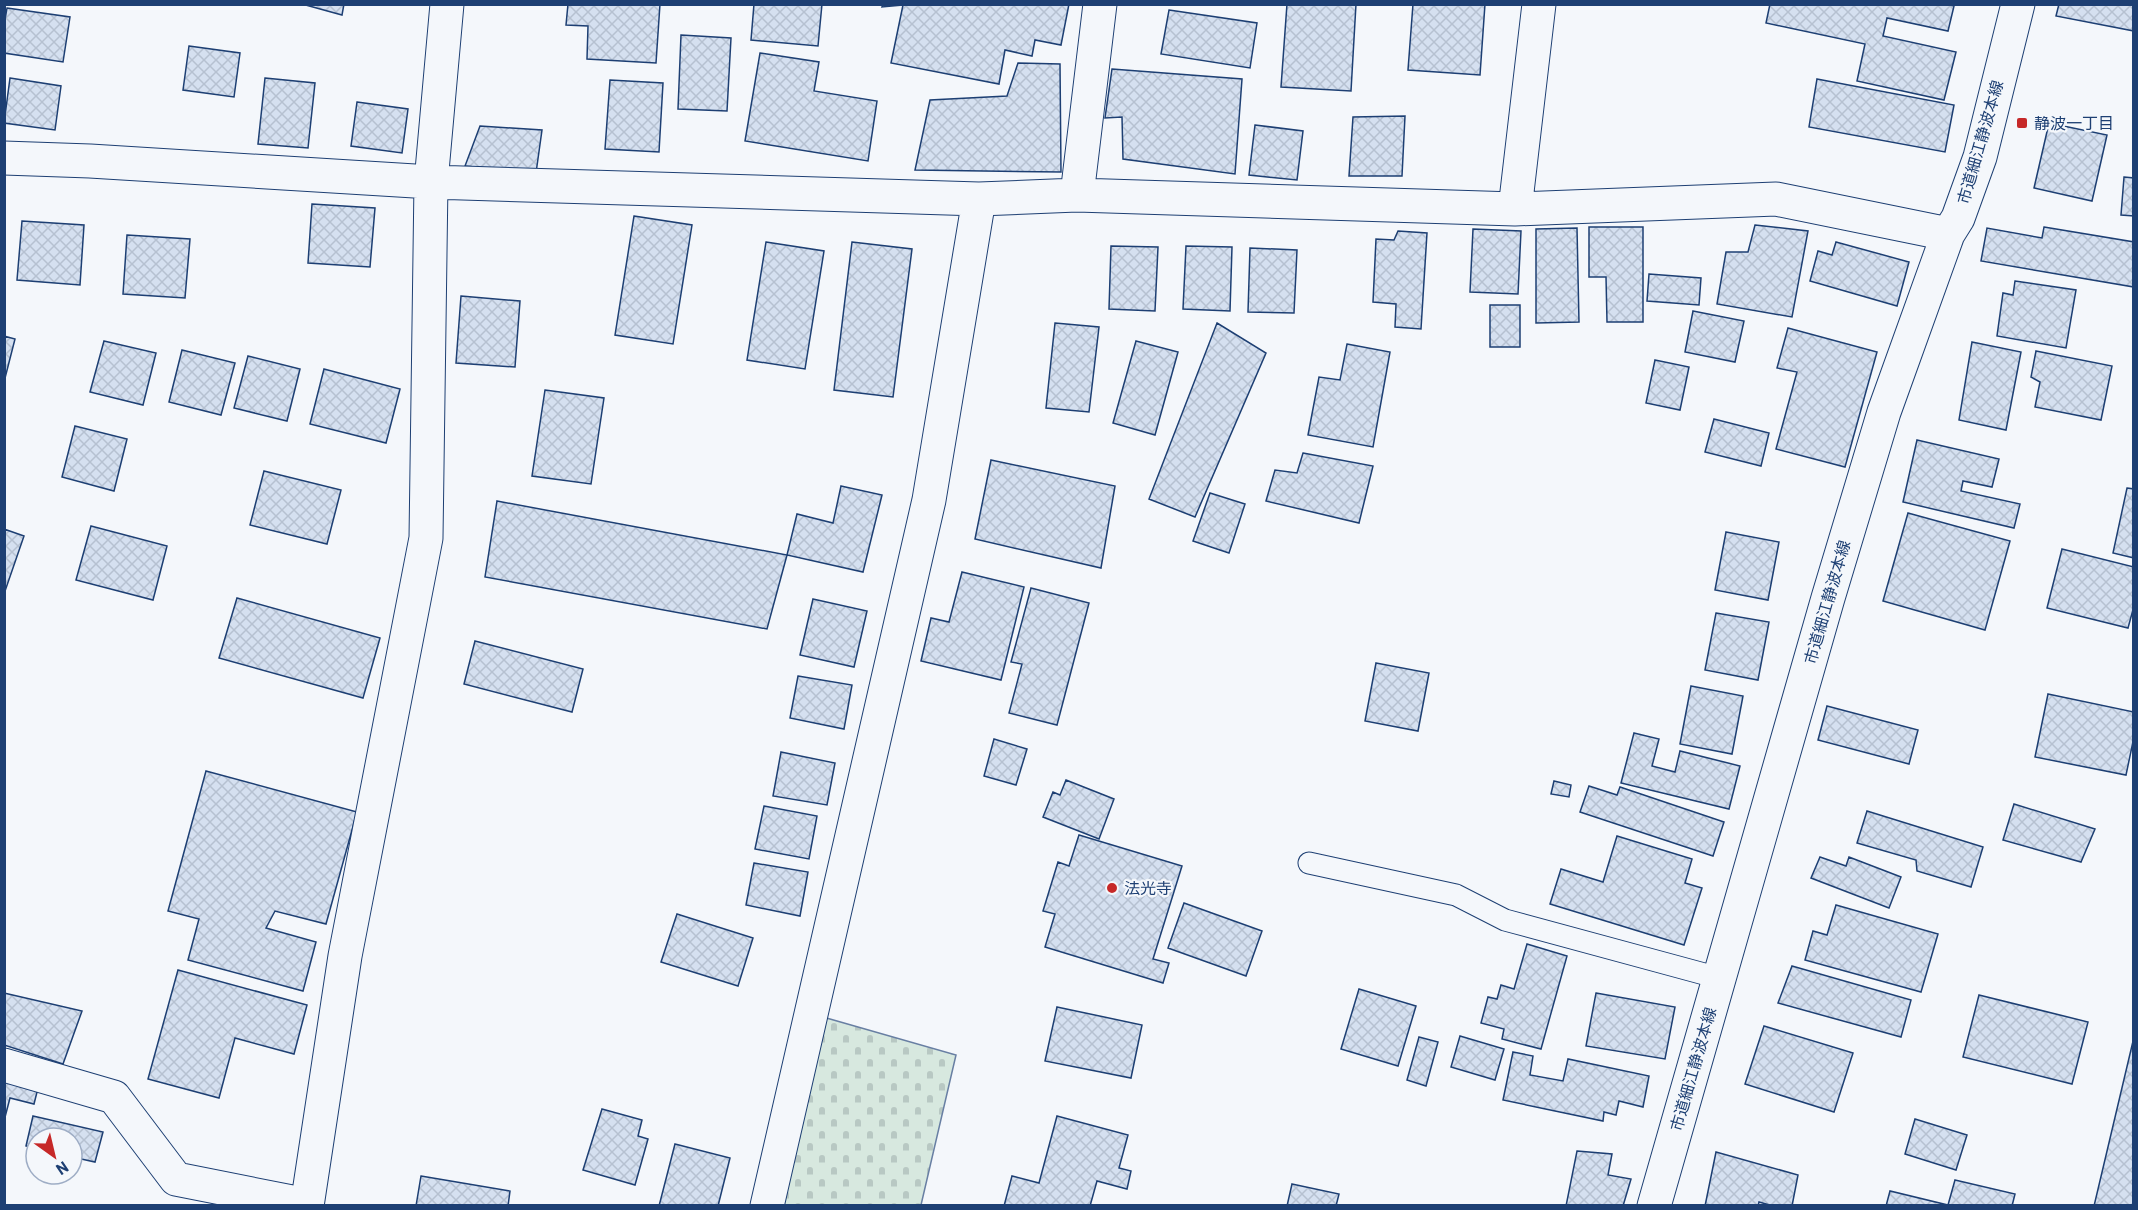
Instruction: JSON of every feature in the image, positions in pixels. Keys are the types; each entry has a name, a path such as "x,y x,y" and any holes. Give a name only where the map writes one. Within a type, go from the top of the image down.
{"street":[{"path":"4,1065 114,1096 176,1179 307,1205 345,956 426,538 431,182 447,4"},
{"path":"1077,195 1100,4"},
{"path":"1515,209 1539,4"},
{"name":"市道細江静波本線","path":"1654,1206 1821,621 1881,423 1948,234 1958,218 1980,157 2018,4"},
{"path":"4,158 90,161 431,182 979,199 1077,195 1515,209 1776,199 1948,234"},
{"path":"767,1206 929,500 979,199"}],"lane":[{"path":"1309,863 1456,895 1505,920 1719,978"}],"green space":[{"path":"823,1017 956,1055 921,1205 771,1206"}],"building":[{"path":"302,4 344,4 342,15"},
{"path":"568,4 660,4 656,63 587,59 588,26 566,25"},
{"path":"754,4 822,4 818,46 751,40"},
{"path":"883,4 1069,4 1061,45 1035,40 1032,56 1005,50 999,84 891,63 903,5 882,7"},
{"path":"1287,4 1356,4 1351,91 1281,87"},
{"path":"1413,4 1485,4 1480,75 1408,70"},
{"path":"1770,4 1946,4 1954,6 1948,31 1887,18 1883,36 1956,52 1944,100 1857,81 1865,44 1766,23"},
{"path":"2059,4 2134,4 2134,31 2056,16"},
{"path":"7,8 70,17 63,62 4,53"},
{"path":"1169,10 1257,23 1250,68 1161,54"},
{"path":"681,35 731,38 727,111 678,109"},
{"path":"189,46 240,53 234,97 183,90"},
{"path":"760,53 819,62 814,91 877,101 868,161 745,141"},
{"path":"1018,63 1060,64 1061,172 915,170 930,100 1007,96"},
{"path":"1112,69 1242,79 1235,174 1123,159 1122,117 1105,118"},
{"path":"10,78 61,86 55,130 4,123"},
{"path":"265,78 315,83 308,148 258,144"},
{"path":"1817,79 1954,105 1945,152 1809,127"},
{"path":"610,80 663,83 659,152 605,149"},
{"path":"357,102 408,109 402,153 351,146"},
{"path":"1405,116 1402,176 1349,176 1353,117"},
{"path":"2049,123 2107,135 2092,201 2034,188"},
{"path":"1255,125 1303,131 1297,180 1249,175"},
{"path":"480,126 542,130 536,173 465,166"},
{"path":"2124,177 2134,178 2134,216 2121,215"},
{"path":"312,204 375,208 370,267 308,263"},
{"path":"634,216 692,225 673,344 615,335"},
{"path":"22,221 84,225 80,285 17,280"},
{"path":"1755,225 1808,231 1792,317 1717,304 1726,252 1748,252"},
{"path":"1589,227 1643,227 1643,322 1607,322 1606,277 1589,277"},
{"path":"2044,227 2134,242 2134,287 1981,261 1987,228 2042,238"},
{"path":"1577,228 1579,322 1536,323 1536,229"},
{"path":"1473,229 1521,231 1518,294 1470,292"},
{"path":"1398,231 1427,233 1421,329 1395,327 1396,304 1373,302 1376,239 1394,240"},
{"path":"127,235 190,239 185,298 123,294"},
{"path":"766,242 824,251 805,369 747,360"},
{"path":"852,242 912,249 893,397 834,390"},
{"path":"1836,242 1909,262 1897,306 1810,281 1818,251 1832,255"},
{"path":"1111,246 1158,247 1155,311 1109,309"},
{"path":"1186,246 1232,247 1230,311 1183,309"},
{"path":"1250,248 1297,250 1294,313 1248,312"},
{"path":"1649,274 1701,278 1699,305 1647,301"},
{"path":"2015,281 2076,290 2066,348 1997,336 2003,293 2013,295"},
{"path":"461,296 520,301 515,367 456,363"},
{"path":"1490,305 1520,305 1520,347 1490,347"},
{"path":"1693,311 1744,321 1735,362 1685,352"},
{"path":"1055,323 1099,327 1089,412 1046,408"},
{"path":"1217,323 1266,353 1195,517 1149,499"},
{"path":"1788,328 1877,352 1845,467 1776,449 1797,372 1777,368"},
{"path":"4,336 15,339 4,382"},
{"path":"104,341 156,353 143,405 90,392"},
{"path":"1136,341 1178,352 1155,435 1113,423"},
{"path":"1972,342 2021,352 2006,430 1959,420"},
{"path":"1347,344 1390,352 1373,447 1308,435 1319,377 1340,380"},
{"path":"182,350 235,363 221,415 169,402"},
{"path":"2036,351 2112,366 2101,420 2035,407 2040,382 2031,377"},
{"path":"248,356 300,369 287,421 234,408"},
{"path":"1655,360 1689,367 1680,410 1646,403"},
{"path":"324,369 400,389 386,443 310,424"},
{"path":"545,390 604,398 591,484 532,476"},
{"path":"1714,419 1769,433 1761,466 1705,452"},
{"path":"75,426 127,439 114,491 62,477"},
{"path":"1917,440 1999,459 1992,487 1963,481 1961,491 2020,504 2014,528 1903,502"},
{"path":"1303,453 1373,466 1359,523 1266,501 1275,470 1297,473"},
{"path":"991,460 1115,486 1101,568 975,539"},
{"path":"264,471 341,490 327,544 250,525"},
{"path":"841,486 882,495 863,572 787,555 797,514 833,523"},
{"path":"2127,488 2134,489 2134,558 2113,553"},
{"path":"1210,493 1245,504 1229,553 1193,541"},
{"path":"497,501 787,555 767,629 485,577"},
{"path":"1908,513 2010,541 1985,630 1883,601"},
{"path":"91,526 167,546 153,600 76,580"},
{"path":"4,529 24,536 4,594"},
{"path":"1726,532 1779,542 1768,600 1715,590"},
{"path":"2062,549 2134,567 2134,606 2128,628 2047,608"},
{"path":"962,572 1024,587 1001,680 921,661 931,618 949,622"},
{"path":"1031,588 1089,603 1057,725 1009,713 1022,664 1011,662"},
{"path":"237,598 380,638 363,698 219,658"},
{"path":"813,599 867,611 854,667 800,655"},
{"path":"1716,613 1769,622 1758,680 1705,670"},
{"path":"475,641 583,669 572,712 464,684"},
{"path":"1376,663 1429,673 1418,731 1365,721"},
{"path":"798,676 852,685 844,729 790,718"},
{"path":"1691,686 1743,696 1732,754 1680,744"},
{"path":"2048,694 2134,712 2134,737 2126,775 2035,757"},
{"path":"1827,706 1918,730 1909,764 1818,740"},
{"path":"1634,733 1659,739 1652,766 1675,772 1680,751 1740,766 1729,809 1621,783"},
{"path":"994,739 1027,749 1016,785 984,776"},
{"path":"781,752 835,763 827,805 773,796"},
{"path":"206,771 357,812 326,924 275,911 266,928 316,942 303,991 188,960 199,919 168,911"},
{"path":"1066,780 1114,799 1099,839 1043,817 1053,792 1060,795"},
{"path":"1554,781 1571,785 1569,797 1551,794"},
{"path":"1589,786 1617,795 1620,787 1724,822 1713,856 1580,812"},
{"path":"2014,804 2095,829 2081,862 2003,840"},
{"path":"764,806 817,816 809,859 755,849"},
{"path":"1867,811 1983,847 1971,887 1917,871 1916,860 1857,843"},
{"name":"法光寺","path":"1079,835 1182,866 1153,959 1169,963 1163,983 1045,947 1055,914 1043,911 1058,862 1069,866"},
{"path":"1617,836 1692,859 1685,883 1702,888 1684,945 1550,904 1561,869 1603,882"},
{"path":"1820,857 1846,866 1849,857 1901,877 1889,908 1811,878"},
{"path":"754,863 808,872 800,916 746,905"},
{"path":"1184,903 1262,931 1246,976 1168,948"},
{"path":"1836,905 1938,934 1921,992 1805,960 1813,931 1827,935"},
{"path":"677,914 753,938 738,986 661,962"},
{"path":"1527,944 1567,956 1541,1049 1502,1039 1504,1029 1481,1023 1488,997 1497,999 1501,985 1514,989"},
{"path":"1792,966 1911,1000 1901,1037 1778,1003"},
{"path":"178,970 307,1005 294,1054 235,1038 219,1098 148,1079"},
{"path":"1359,989 1416,1006 1398,1066 1341,1049"},
{"path":"4,993 82,1011 63,1064 4,1045"},
{"path":"1596,993 1675,1007 1665,1059 1586,1046"},
{"path":"1979,995 2088,1022 2072,1084 1963,1057"},
{"path":"1057,1007 1142,1025 1131,1078 1045,1061"},
{"path":"1764,1026 1853,1053 1834,1112 1745,1084"},
{"path":"1460,1036 1504,1049 1495,1080 1451,1067"},
{"path":"1419,1037 1438,1042 1426,1086 1407,1080"},
{"path":"2134,1037 2134,1206 2094,1206"},
{"path":"1513,1052 1533,1056 1530,1075 1563,1081 1568,1059 1649,1076 1643,1107 1619,1101 1616,1115 1604,1112 1603,1121 1503,1100"},
{"path":"4,1076 39,1084 34,1104 10,1098 4,1121"},
{"path":"602,1109 642,1120 638,1136 648,1139 635,1185 583,1170"},
{"path":"33,1116 77,1126 31,1126"},
{"path":"1057,1116 1128,1135 1119,1168 1131,1171 1127,1189 1097,1181 1090,1206 1004,1206 1012,1176 1039,1183"},
{"path":"1915,1119 1967,1135 1956,1170 1905,1154"},
{"path":"84,1128 103,1132 95,1162 84,1160"},
{"path":"675,1144 730,1158 718,1206 659,1206"},
{"path":"1577,1151 1612,1154 1608,1175 1631,1179 1623,1206 1566,1206"},
{"path":"1716,1152 1798,1175 1792,1206 1773,1206 1759,1202 1758,1206 1705,1206"},
{"path":"421,1176 510,1191 508,1206 416,1206"},
{"path":"1955,1180 2015,1194 2012,1206 1886,1206 1890,1191 1948,1205"},
{"path":"1292,1184 1339,1194 1336,1206 1287,1206"}],"place":[{"name":"静波一丁目","path":"2022,123"},
{"name":"法光寺","path":"1112,888"}]}
